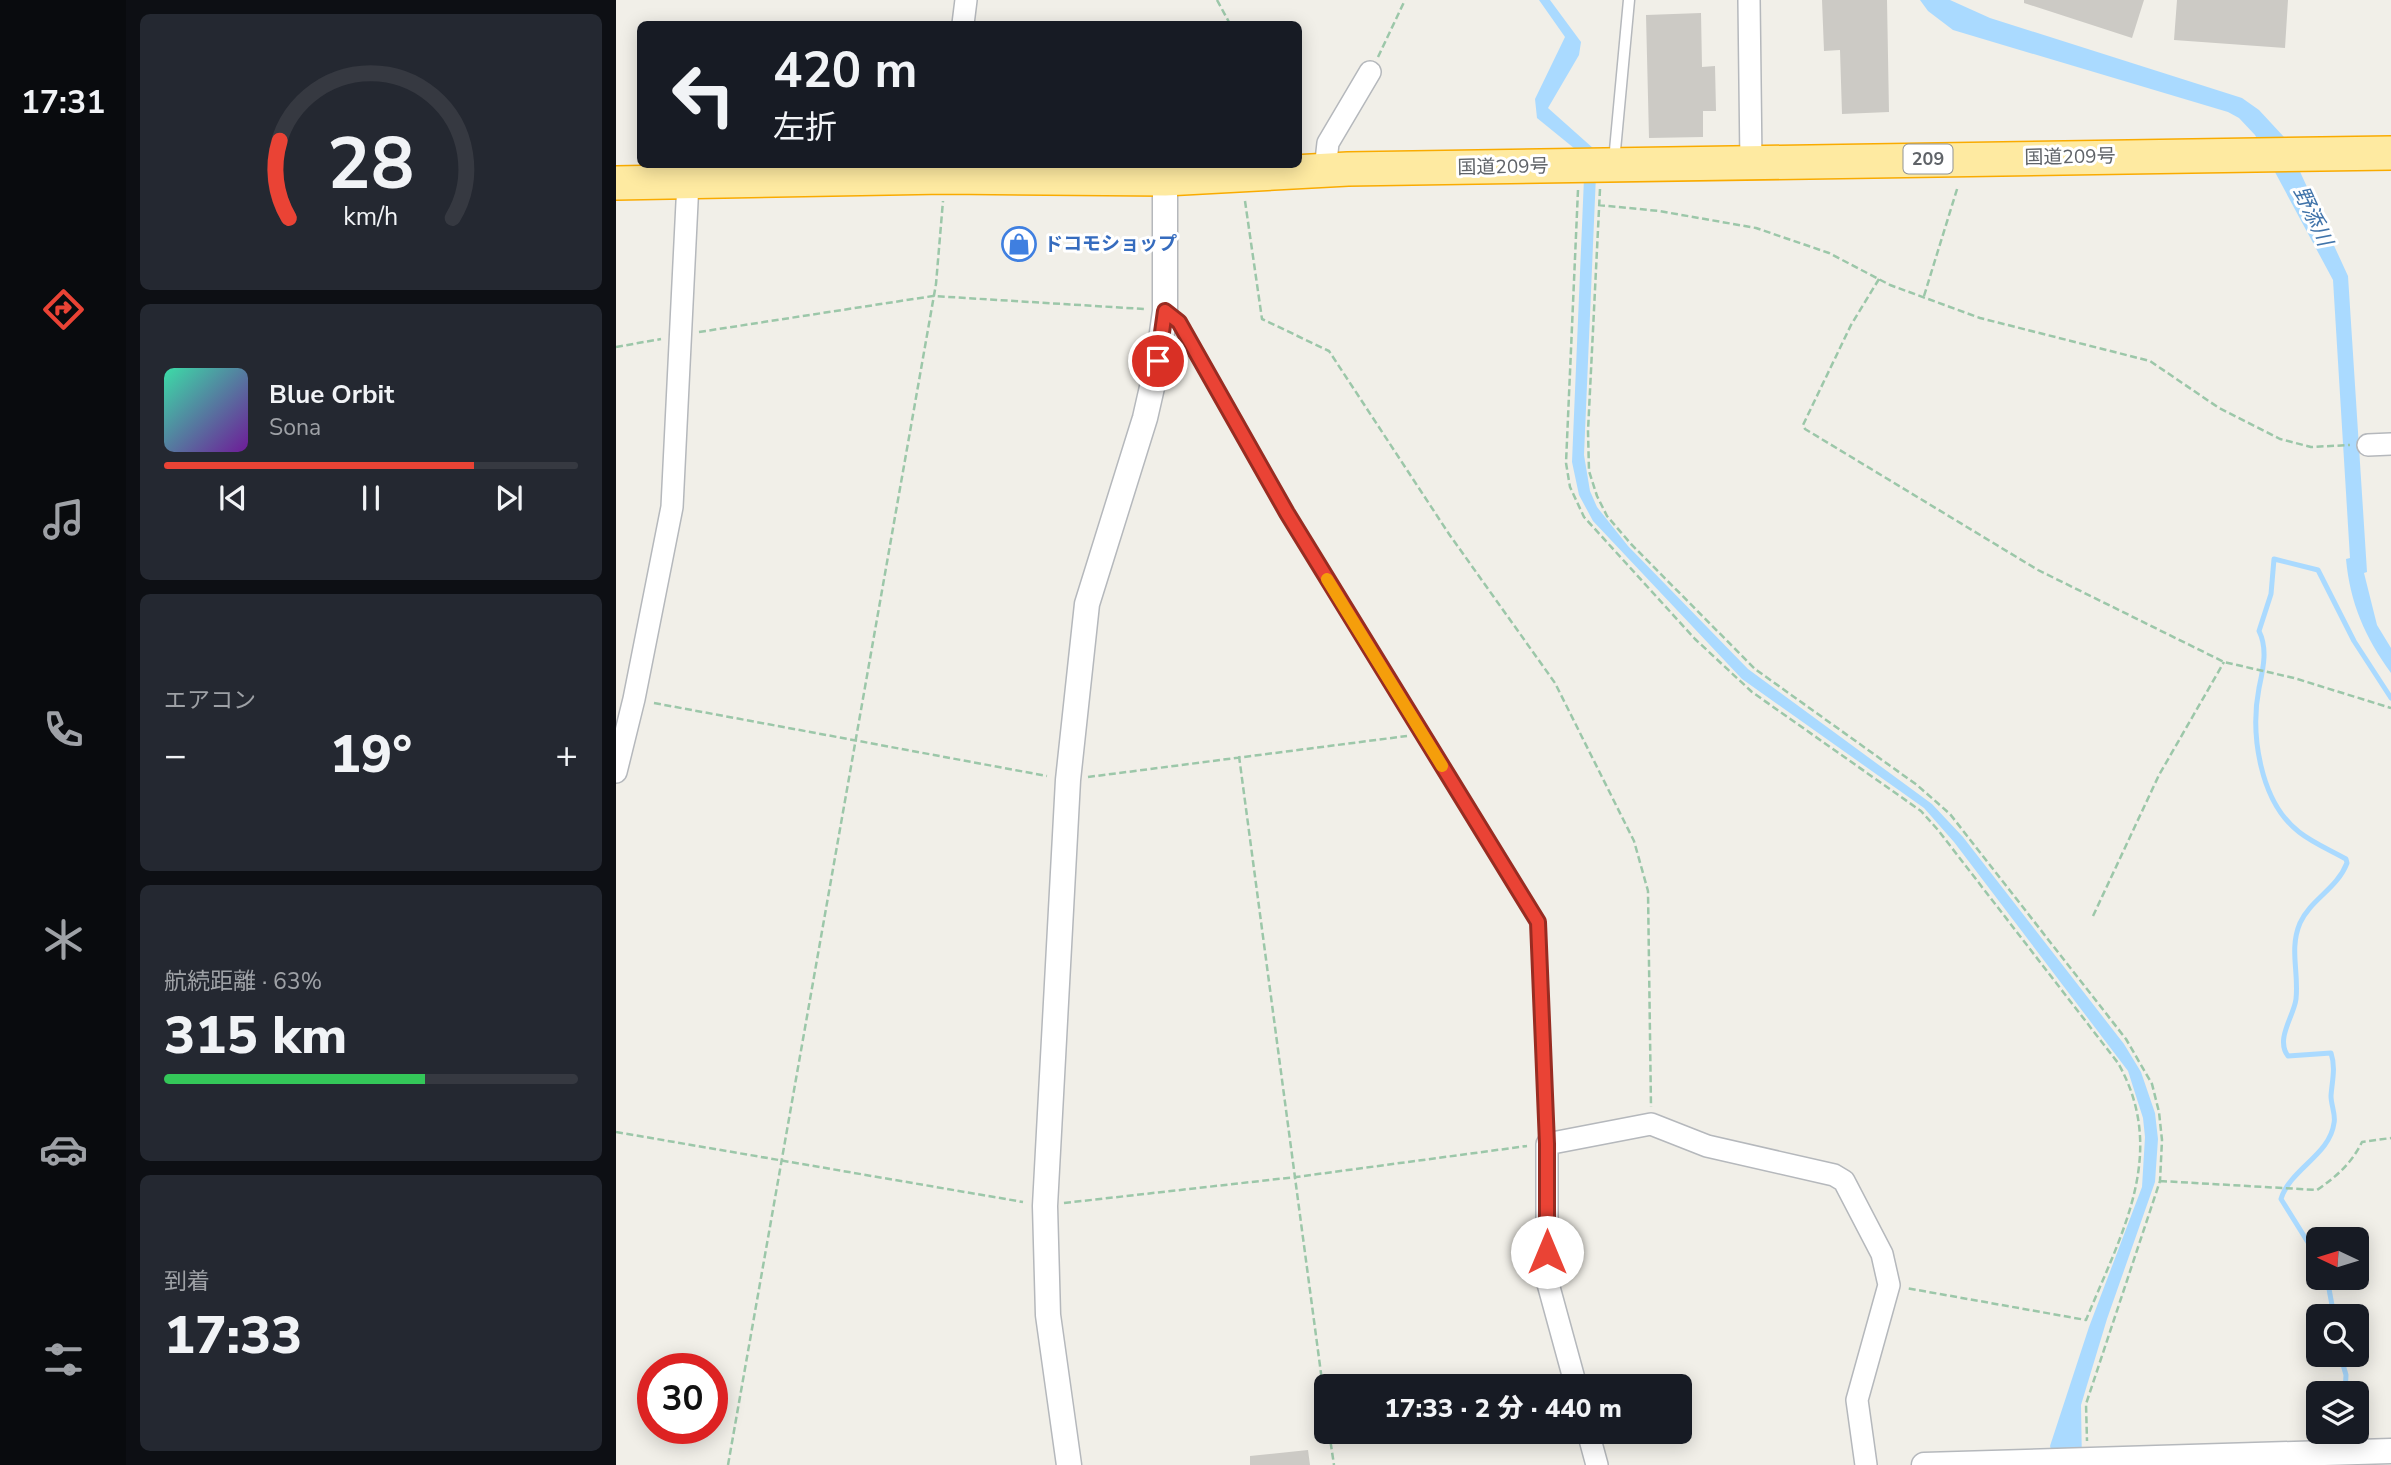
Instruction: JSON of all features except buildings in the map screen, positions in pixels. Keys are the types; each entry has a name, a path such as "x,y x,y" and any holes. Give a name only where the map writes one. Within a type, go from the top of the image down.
{"highway":[{"name":"国道209号","path":"616,183 946,171 1166,179 1325,170 1593,169 1751,163 2391,153"}],"street":[{"path":"963,21 966,0"},
{"path":"1749,0 1751,163"},
{"path":"1325,170 1328,143 1370,72"},
{"path":"1069,1465 1048,1315 1045,1206 1068,780 1087,604 1145,418 1165,311 1166,179"},
{"path":"616,772 634,699 672,507 688,182"},
{"path":"2368,445 2391,444"},
{"path":"1573,1374 1547,1280 1547,1144 1651,1124 1707,1146 1834,1175 1844,1181 1882,1254 1889,1285 1857,1400 1867,1465"},
{"path":"1591,1444 1597,1465"},
{"path":"1924,1465 2391,1451"}],"lane":[{"path":"1593,169 1629,0"},
{"path":"1165,311 1179,322 1287,513 1538,922 1547,1144"}],"path":[{"path":"1217,0 1228,21"},
{"path":"1370,72 1405,0"},
{"path":"1924,296 1967,159"},
{"path":"1593,169 1566,463 1570,487 1584,517 1695,639 1752,692 1921,811 2118,1063 2130,1086 2137,1109 2139,1182 2086,1320 1889,1285"},
{"path":"727,1465 783,1161 933,296 946,171"},
{"path":"1241,174 1262,319 1329,351 1449,534 1555,683 1634,841 1648,891 1651,1124"},
{"path":"2090,1460 2085,1404 2160,1181 2162,1140 2152,1084 2140,1062 1950,814 1917,785 1755,670 1607,516 1589,471 1588,431 1598,205 1685,215 1756,228 1829,253 1879,279 1980,318 2150,361 2219,408 2280,439 2311,447 2368,445"},
{"path":"1879,279 1821,385 1803,425 1805,429 2038,570 2224,662 2294,678 2391,708"},
{"path":"616,347 933,296 1165,311"},
{"path":"2093,916 2159,775 2224,662"},
{"path":"634,699 1068,780 1423,734"},
{"path":"1239,756 1321,1374"},
{"path":"616,1132 1045,1206 1547,1144"},
{"path":"2160,1181 2317,1190 2338,1176 2353,1159 2362,1142 2391,1138"},
{"path":"1331,1444 1334,1465"}],"water":[{"path":"1539,0 1550,0 1581,42 1579,55 1548,108 1594,149 1596,175 1584,455 1590,491 1597,507 1628,546 1748,669 1932,804 1963,837 2124,1044 2141,1072 2155,1113 2158,1139 2155,1182 2107,1319 2081,1405 2082,1465 2056,1465 2050,1446 2089,1327 2142,1187 2145,1137 2143,1118 2128,1071 1954,842 1924,808 1742,679 1593,521 1579,495 1572,462 1584,178 1580,153 1537,118 1535,99 1565,37"},
{"name":"野添川","path":"1920,0 1950,0 1990,18 2242,98 2259,110 2284,137 2348,276 2367,572 2364,573 2377,625 2391,648 2391,673 2360,619 2348,575 2346,559 2350,558 2333,280 2255,135 2239,118 2228,112 1953,30 1928,11"}],"waterway":[{"path":"2306,1239 2281,1199 2286,1188 2318,1153 2331,1134 2334,1120 2331,1096 2332,1059 2331,1053 2288,1056 2283,1042 2295,1006 2295,942 2300,923 2337,880 2347,863 2346,859 2304,836 2286,819 2275,803 2261,766 2256,726 2264,652 2259,631 2271,594 2274,559 2318,570 2354,641 2391,698"},
{"path":"2329,1290 2332,1304"},
{"path":"2344,1367 2346,1381"}],"slow traffic":[{"path":"1327,579 1442,766"}],"place":[{"name":"ドコモショップ","path":"1019,244"}],"route":[{"path":"1158,361 1165,311 1179,322 1287,513 1538,922 1547,1144 1547,1252"}]}
